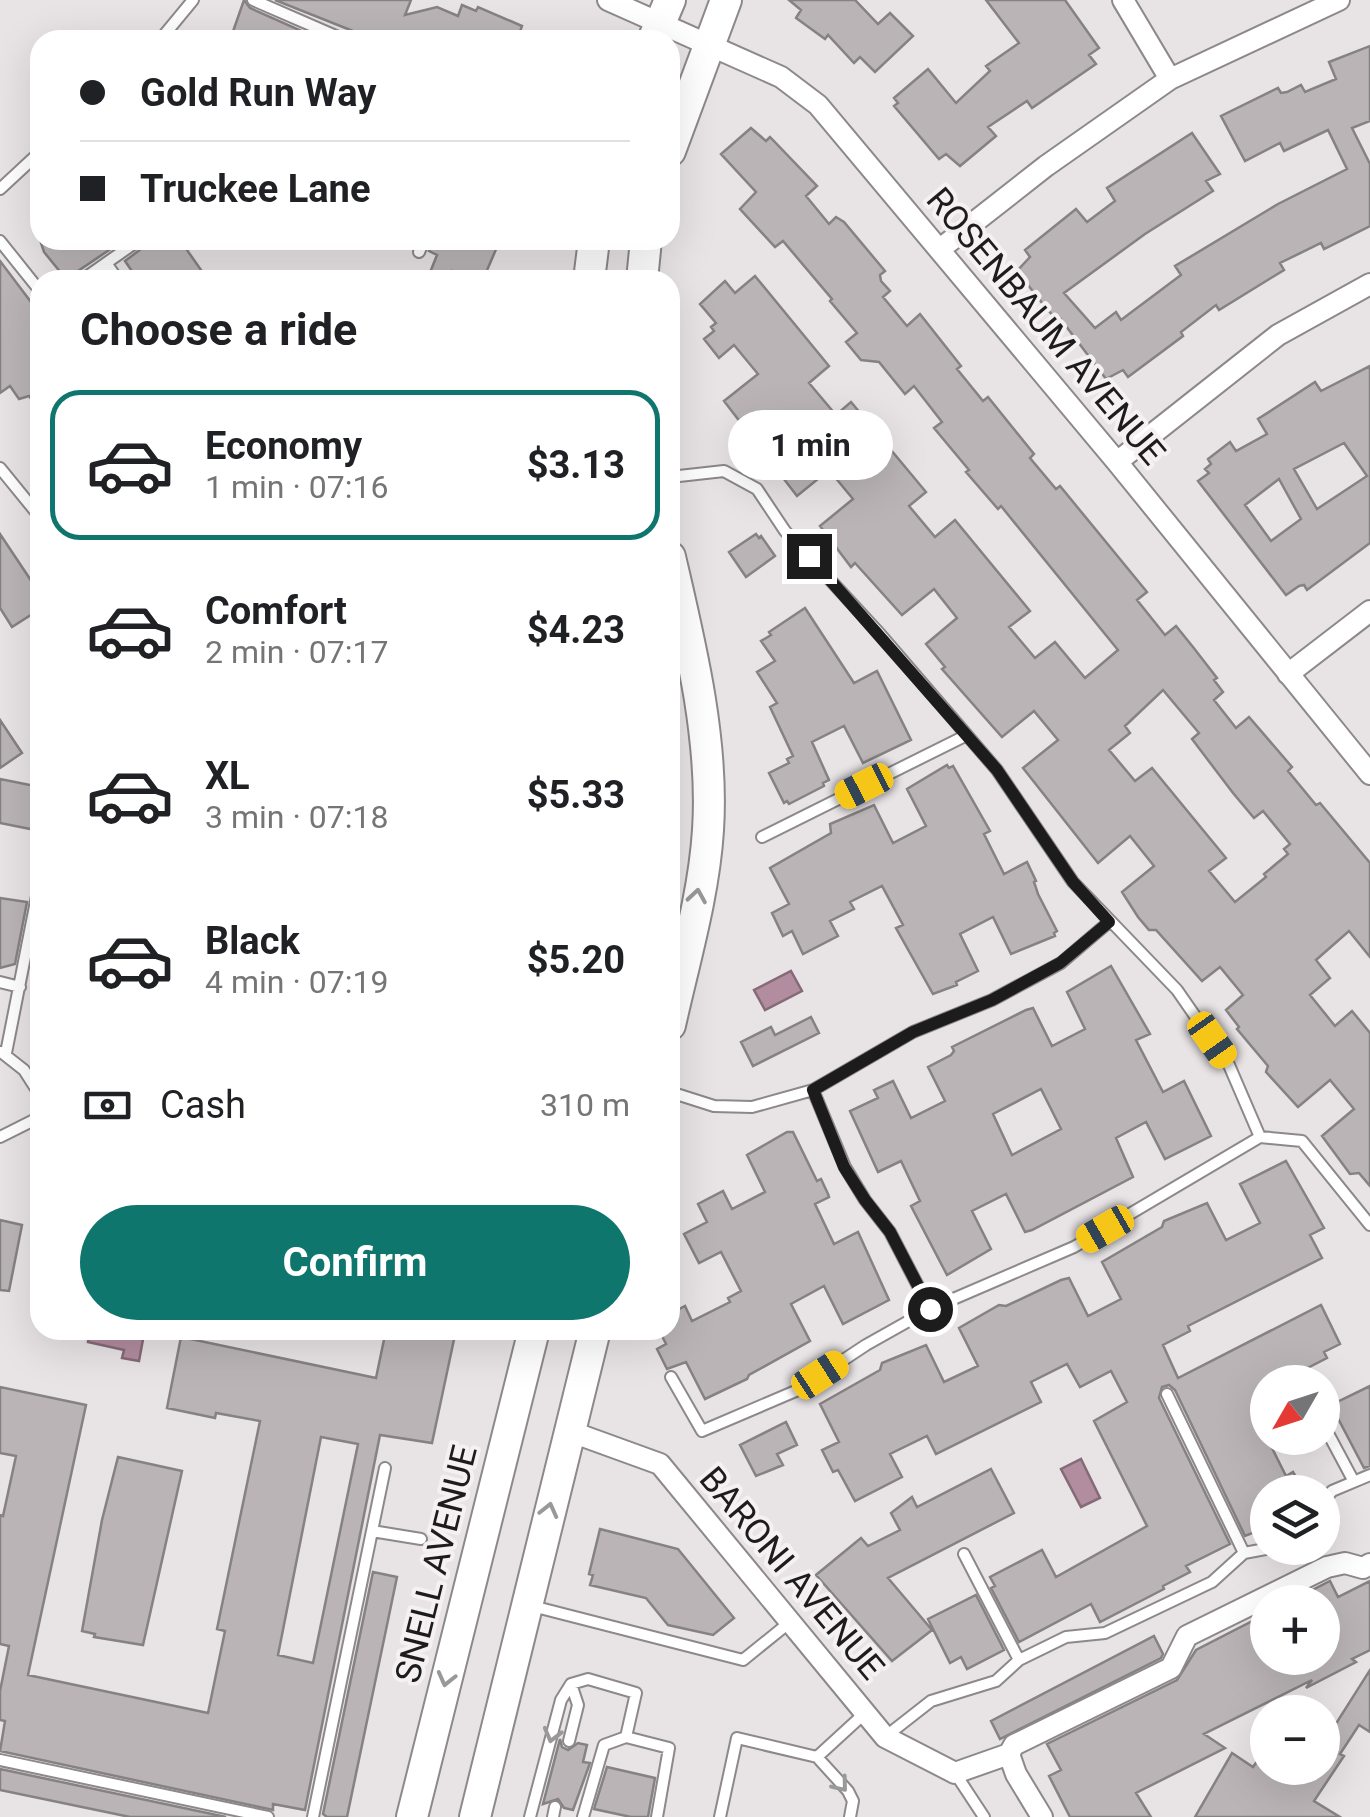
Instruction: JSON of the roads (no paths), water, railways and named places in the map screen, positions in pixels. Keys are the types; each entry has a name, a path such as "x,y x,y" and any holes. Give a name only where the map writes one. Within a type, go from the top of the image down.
{"main road":[{"path":"680,123 726,0"},
{"path":"680,606 704,738 708,829 680,980"},
{"name":"SNELL AVENUE","path":"412,1817 531,1340"},
{"path":"475,1817 592,1340"}],"street":[{"name":"ROSENBAUM AVENUE","path":"608,0 661,21"},
{"path":"1123,0 1170,79"},
{"path":"940,248 1046,166 1170,79 1339,0"},
{"name":"ROSENBAUM AVENUE","path":"680,30 781,77 818,105 1117,462 1370,774"},
{"path":"1117,462 1278,335 1370,284"},
{"path":"1288,674 1370,611"},
{"name":"BARONI AVENUE","path":"569,1431 660,1464 885,1737 955,1774"},
{"path":"1042,1817 1016,1774 1010,1754 1014,1745 1172,1668 1187,1636 1328,1567 1346,1563 1363,1568 1370,1564"},
{"path":"955,1774 1010,1754"}],"lane":[{"path":"168,30 193,0"},
{"path":"253,0 310,30"},
{"path":"0,189 30,161"},
{"path":"0,241 30,278"},
{"path":"96,270 125,250"},
{"path":"106,263 111,270"},
{"path":"0,468 30,506"},
{"path":"680,476 724,472 757,489 785,530 997,770 1073,882 1177,990 1229,1065 1260,1138"},
{"path":"762,836 967,735"},
{"path":"680,1095 714,1106 752,1107 813,1090 913,1032 992,1000 1060,963 1109,922"},
{"path":"30,936 3,1053 30,1079"},
{"path":"0,982 20,986"},
{"path":"813,1090 844,1167 890,1232 930,1309"},
{"path":"0,1137 30,1122"},
{"path":"671,1376 702,1431 798,1390 930,1309 1074,1247 1260,1138 1302,1141 1370,1225"},
{"path":"1167,1394 1244,1553"},
{"path":"1340,1455 1353,1480"},
{"path":"312,1817 386,1468"},
{"path":"1340,1487 1370,1475"},
{"path":"372,1531 421,1540"},
{"path":"885,1737 931,1700 996,1681 1020,1660 1066,1636 1106,1632 1212,1582 1250,1552"},
{"path":"964,1554 1020,1660"},
{"path":"526,1604 743,1660 792,1621"},
{"path":"530,1817 561,1700 571,1684 588,1679 636,1693 626,1738"},
{"path":"569,1741 578,1705 571,1684"},
{"path":"817,1757 866,1713"},
{"path":"582,1817 604,1746 626,1738 670,1748 657,1817"},
{"path":"720,1817 737,1738 817,1757 848,1791 853,1801 850,1817"},
{"path":"0,1760 268,1817"},
{"path":"955,1774 984,1817"}]}
